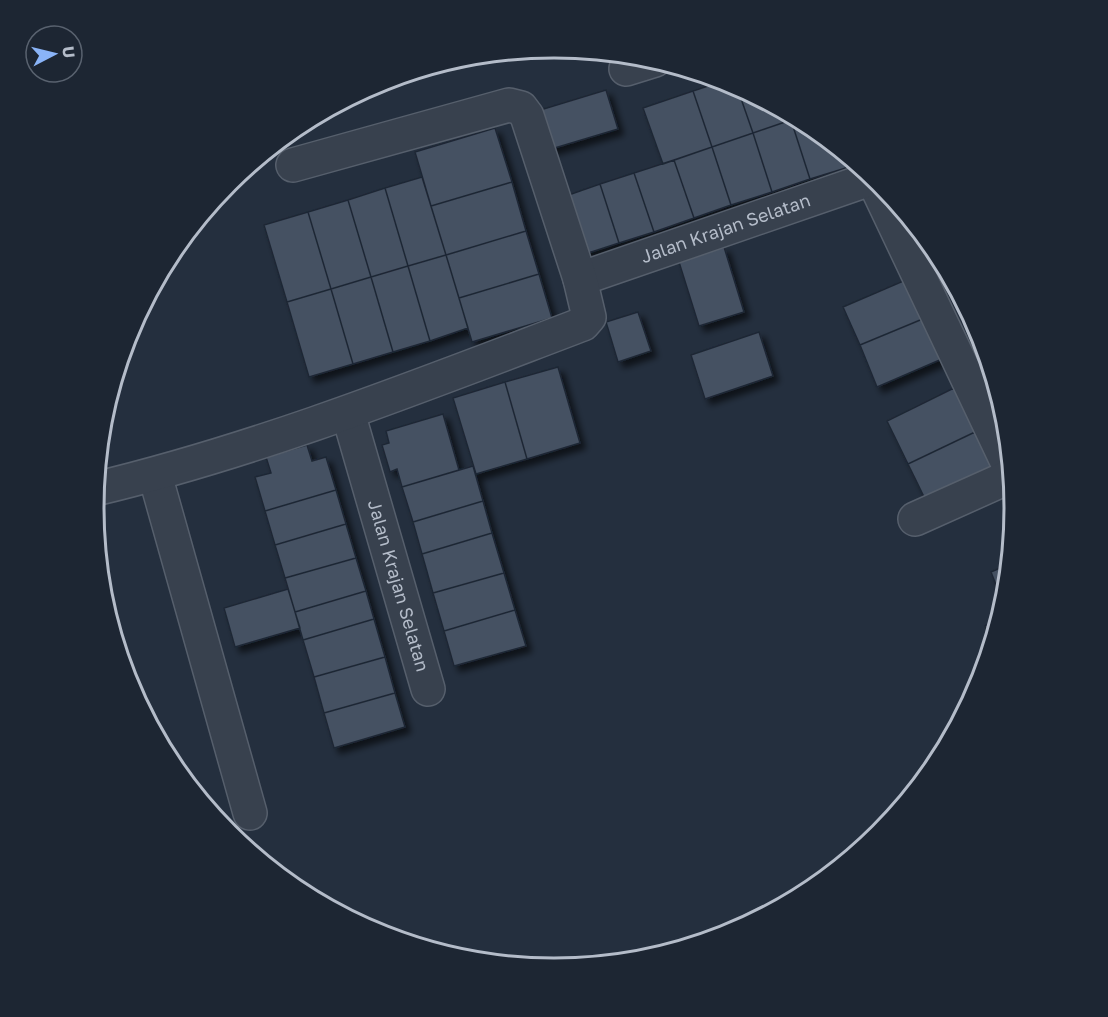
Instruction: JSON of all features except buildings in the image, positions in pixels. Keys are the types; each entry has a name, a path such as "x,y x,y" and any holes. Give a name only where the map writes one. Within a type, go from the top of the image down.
{"street":[{"path":"105,487 155,475 348,413 583,324 589,317 580,279 528,116 521,108 509,105 293,165"},
{"name":"Jalan Krajan Selatan","path":"580,279 863,181"},
{"name":"Jalan Krajan Selatan","path":"884,203 999,445"},
{"name":"Jalan Krajan Selatan","path":"348,413 428,689"},
{"path":"155,475 250,813"},
{"path":"915,519 1003,480"}]}
